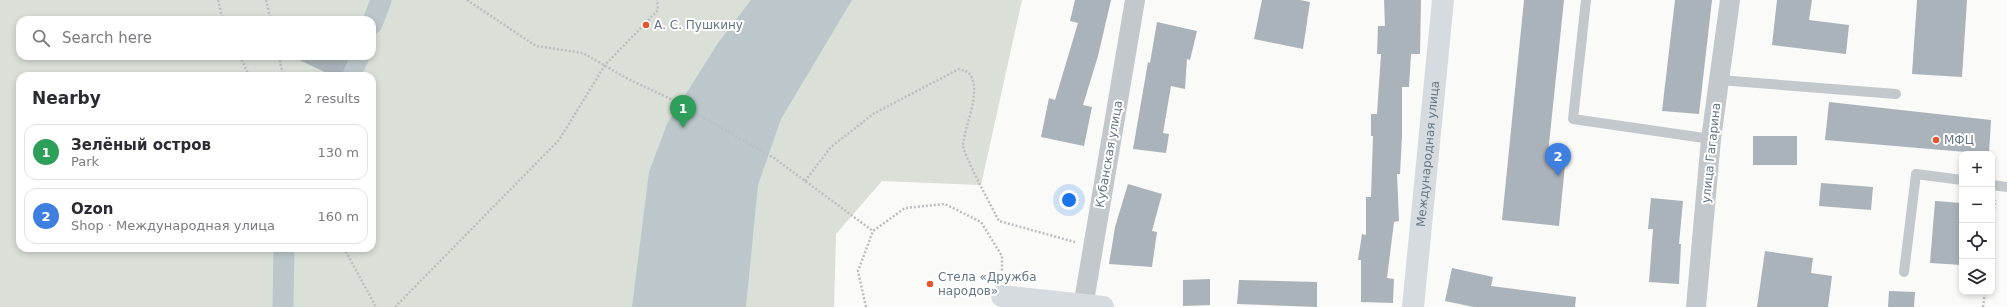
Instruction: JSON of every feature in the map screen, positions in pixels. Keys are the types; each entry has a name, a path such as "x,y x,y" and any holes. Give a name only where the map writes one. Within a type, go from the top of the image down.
{"main road":[{"name":"Международная улица","path":"1413,307 1443,0"},
{"path":"1002,296 1090,306"}],"street":[{"name":"Кубанская улица","path":"1090,306 1093,246 1135,0"},
{"name":"улица Гагарина","path":"1696,307 1711,139 1730,0"}],"lane":[{"path":"1586,0 1573,119 1711,139"},
{"path":"1719,80 1896,94"},
{"path":"1904,272 1916,174 1959,180"},
{"path":"1995,185 2007,187"}],"path":[{"path":"218,0 222,16"},
{"path":"266,0 270,16"},
{"path":"468,0 536,46 583,53 628,79 673,100 774,158 873,231"},
{"path":"395,307 558,140 604,65 658,10 657,0"},
{"path":"242,60 247,72"},
{"path":"280,60 282,72"},
{"path":"805,180 831,147 873,114 959,69 968,72 974,81 972,108 963,147 999,221 1093,246"},
{"path":"1992,223 1994,187"},
{"path":"866,307 858,271 873,231 906,208 945,204 981,222 1002,256 1002,296"},
{"path":"346,252 376,307"},
{"path":"1983,307 1985,295"}],"shaded area":[{"path":"0,0 1022,0 981,185 882,181 836,234 834,307 0,307"},
{"path":"751,0 852,0 781,119 758,185 746,307 632,307 649,172 667,124 718,43"}],"building":[{"path":"1075,0 1111,0 1098,56 1083,105 1092,107 1084,146 1041,137 1049,98 1055,100 1078,23 1070,21"},
{"path":"1262,0 1300,0 1310,2 1303,49 1254,39"},
{"path":"1384,0 1421,0 1420,54 1411,54 1409,87 1402,87 1400,174 1397,174 1399,221 1394,222 1387,278 1394,279 1393,303 1361,302 1361,260 1358,260 1362,234 1366,235 1366,197 1371,197 1373,136 1371,136 1371,114 1377,114 1381,54 1377,54 1378,26 1385,26"},
{"path":"1524,0 1564,0 1547,163 1565,165 1559,226 1502,220"},
{"path":"1675,0 1712,0 1699,114 1662,111"},
{"path":"1777,0 1812,0 1809,20 1849,25 1846,54 1772,45"},
{"path":"1917,0 1967,0 1962,77 1912,74"},
{"path":"1157,22 1197,31 1190,60 1187,59 1185,89 1171,86 1163,133 1169,134 1166,153 1133,149 1148,62 1150,63"},
{"path":"299,60 348,60 343,72 325,72"},
{"path":"1829,102 1991,120 1989,151 1959,151 1825,140"},
{"path":"1753,136 1797,136 1797,165 1753,165"},
{"path":"1821,183 1873,187 1871,210 1819,206"},
{"path":"1128,184 1162,194 1152,231 1157,232 1152,267 1109,264 1115,227"},
{"path":"1651,198 1683,201 1679,244 1681,244 1679,284 1649,282 1653,229 1648,229"},
{"path":"1935,201 1959,203 1959,265 1930,263"},
{"path":"1765,251 1813,258 1811,273 1832,276 1828,307 1757,307"},
{"path":"1452,268 1493,277 1491,286 1576,297 1575,307 1474,307 1445,301"},
{"path":"1210,279 1210,305 1183,306 1183,280"},
{"path":"1239,280 1317,282 1317,307 1237,304"},
{"path":"1889,291 1915,292 1914,307 1888,307"}],"waterway":[{"path":"375,16 381,0"},
{"path":"352,72 357,60"},
{"path":"283,307 284,252"}],"place":[{"name":"А. С. Пушкину","path":"646,25"},
{"name":"Зелёный остров","path":"683,128"},
{"name":"МФЦ","path":"1936,140"},
{"name":"Ozon","path":"1558,176"},
{"name":"Стела «Дружба народов»","path":"930,284"}]}
